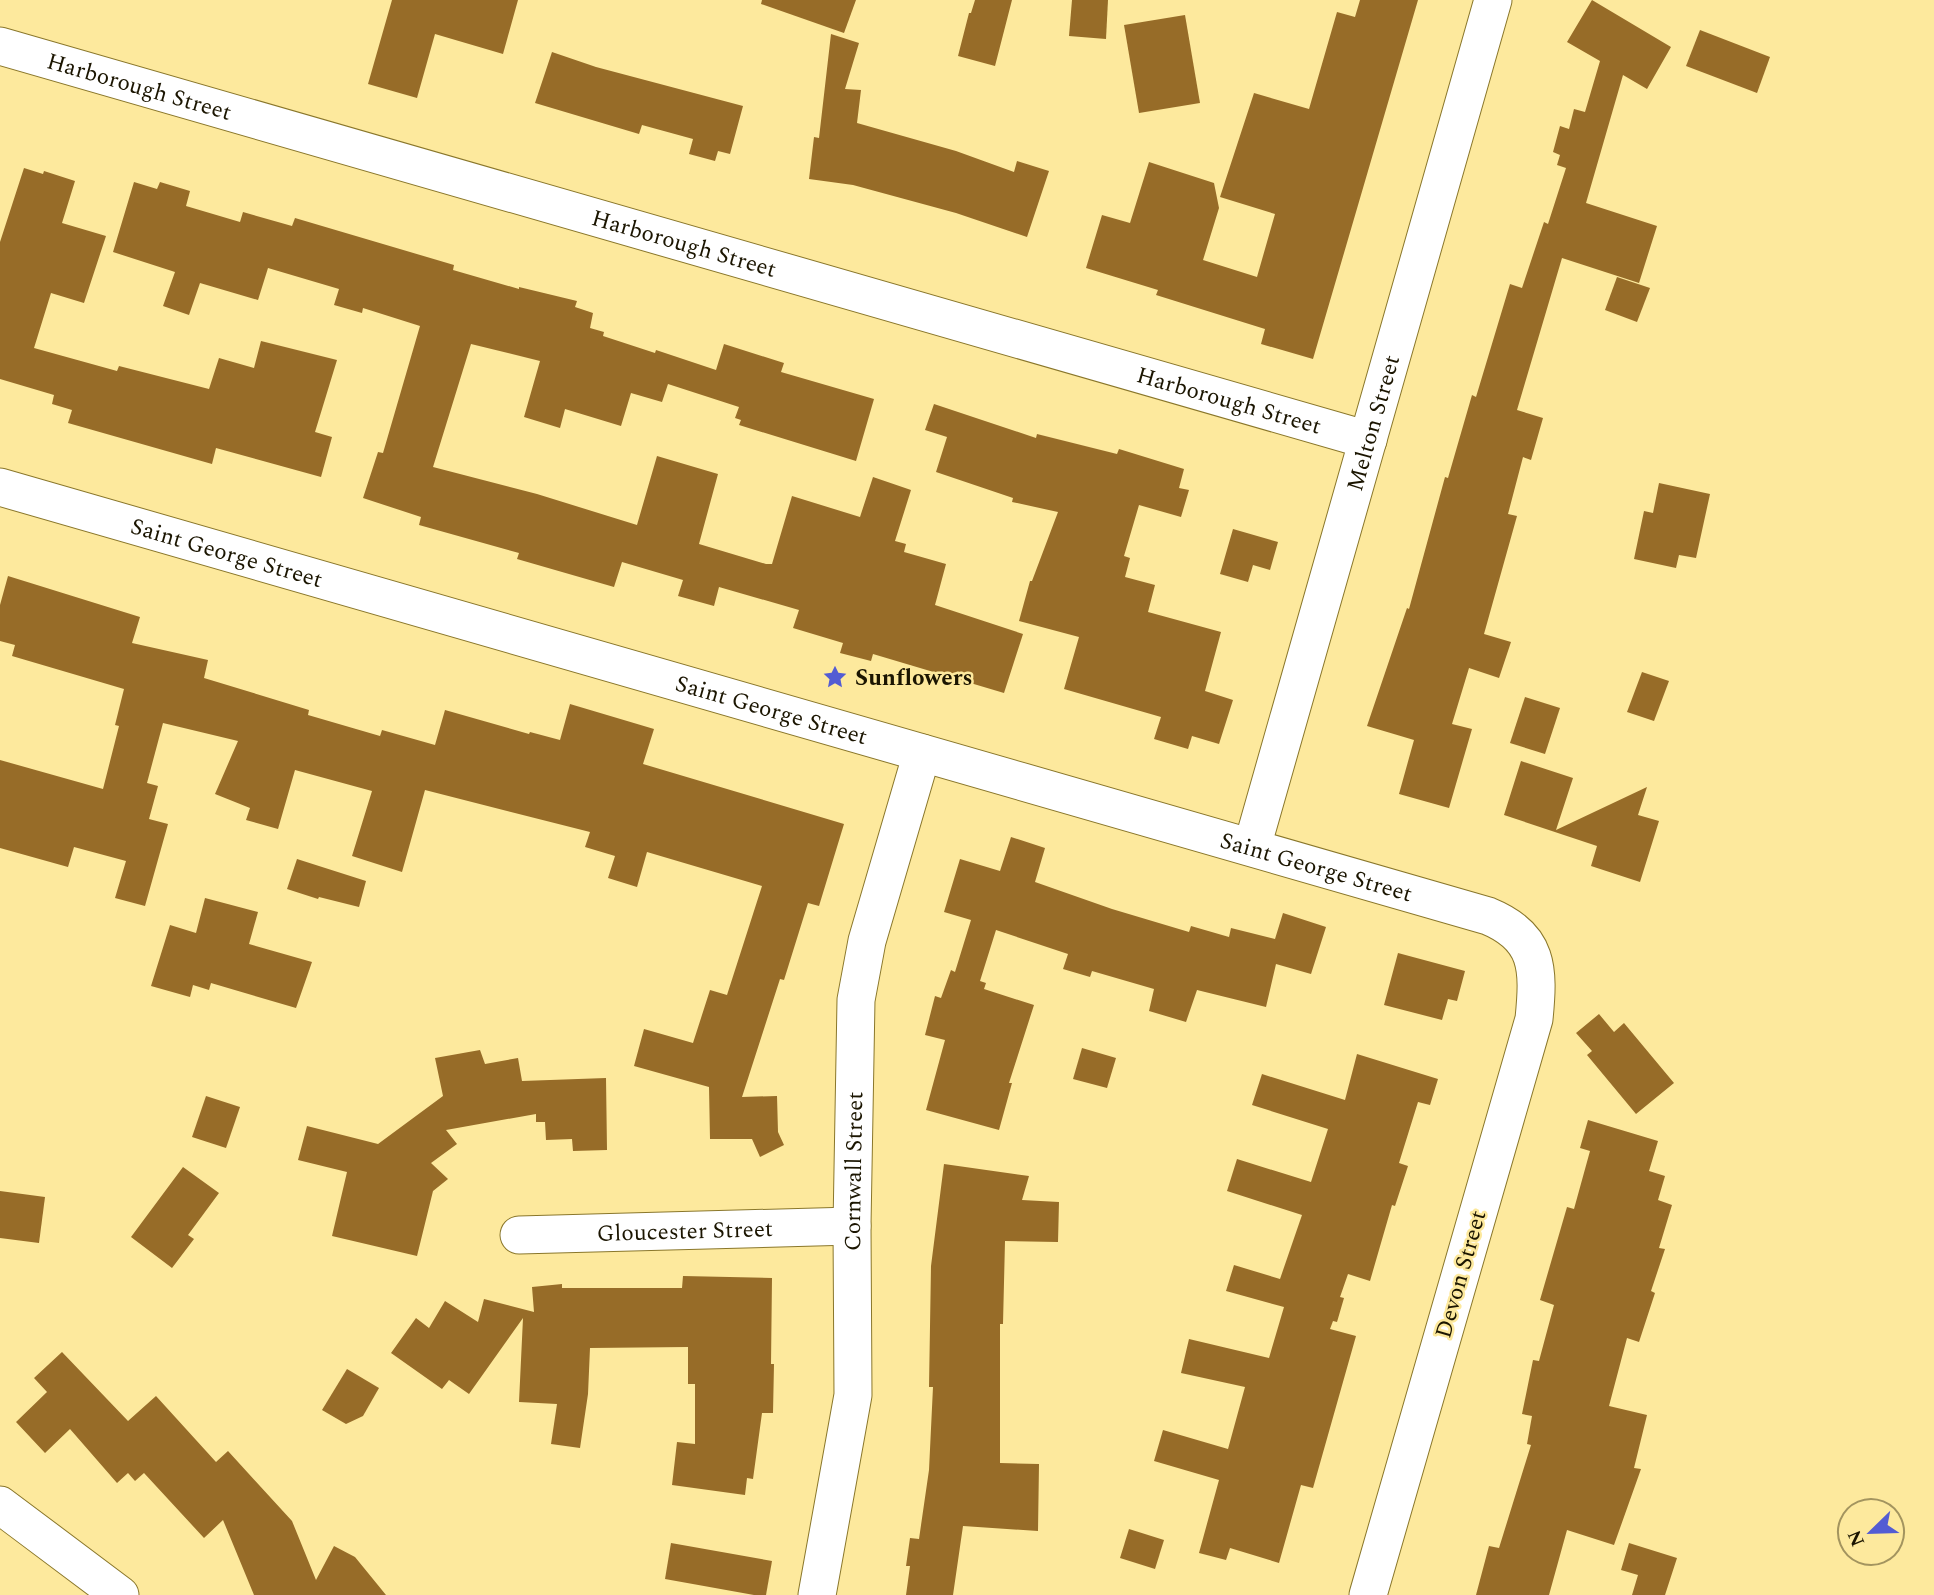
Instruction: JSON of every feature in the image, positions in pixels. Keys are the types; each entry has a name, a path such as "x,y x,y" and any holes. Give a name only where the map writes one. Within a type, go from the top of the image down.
{"street":[{"name":"Melton Street","path":"1252,847 1493,0"},
{"name":"Harborough Street","path":"0,46 1368,440"},
{"name":"Saint George Street","path":"0,487 1488,916 1507,924 1520,934 1530,952"},
{"name":"Cornwall Street","path":"817,1595 853,1395 855,1026 860,971 922,753"},
{"name":"Devon Street","path":"1368,1595 1534,1018 1536,983 1530,952"},
{"name":"Gloucester Street","path":"519,1235 852,1226"},
{"path":"0,1505 120,1595"}],"building":[{"path":"392,0 518,0 503,54 435,34 417,98 368,84"},
{"path":"762,0 856,0 844,33 761,4"},
{"path":"975,0 1012,0 995,66 958,56"},
{"path":"1072,0 1108,0 1106,39 1069,36"},
{"path":"1360,0 1418,0 1313,359 1261,344 1265,329 1156,295 1158,290 1086,268 1102,215 1130,223 1149,162 1214,183 1219,208 1203,260 1257,277 1275,214 1220,197 1254,93 1309,109 1337,12 1355,17"},
{"path":"1592,0 1671,47 1647,89 1623,75 1586,203 1657,226 1639,283 1562,258 1517,410 1543,418 1531,460 1523,457 1508,514 1517,516 1484,634 1511,642 1499,678 1469,668 1452,724 1472,729 1449,808 1399,794 1414,740 1367,726 1407,608 1409,609 1445,477 1448,478 1472,395 1476,397 1510,284 1522,288 1544,222 1548,224 1566,168 1557,165 1560,155 1553,152 1560,126 1569,129 1574,109 1585,112 1600,61 1567,42"},
{"path":"1185,15 1200,103 1139,113 1124,25"},
{"path":"1700,30 1770,57 1757,93 1686,66"},
{"path":"831,34 859,43 845,89 861,90 857,123 956,151 1014,172 1017,161 1049,171 1027,237 956,213 853,185 809,179 814,137 819,138"},
{"path":"552,52 596,67 743,106 730,154 718,151 715,161 689,154 693,139 642,125 639,134 535,103"},
{"path":"24,168 75,181 62,223 106,236 84,303 51,293 34,348 117,371 119,366 209,389 219,358 254,368 261,341 337,360 315,432 332,437 321,477 216,448 212,464 68,423 72,410 52,404 54,395 0,379 0,242"},
{"path":"134,182 157,189 160,182 190,191 186,206 240,222 243,212 292,226 295,218 454,265 453,270 519,289 577,301 575,307 593,313 590,328 604,332 603,336 655,353 656,350 716,370 724,344 784,363 781,372 874,399 856,461 739,425 741,420 735,418 739,407 668,384 662,402 631,393 621,426 565,409 560,428 524,417 540,361 471,344 433,467 537,494 637,525 657,456 718,474 699,544 766,564 772,564 792,496 860,517 873,477 911,490 895,541 906,544 904,552 946,564 935,605 1023,634 1004,693 873,654 871,661 840,653 843,643 793,628 799,610 719,587 714,606 678,596 683,580 622,562 614,587 517,559 519,553 419,525 421,517 363,498 378,452 383,453 420,326 363,308 362,313 334,305 339,289 268,268 258,300 200,283 189,315 163,306 175,272 113,252"},
{"path":"1617,277 1650,288 1637,322 1605,310"},
{"path":"934,404 1036,438 1037,434 1117,454 1119,449 1184,469 1179,488 1189,490 1181,517 1139,505 1124,556 1130,558 1125,577 1155,585 1148,612 1221,632 1205,691 1233,700 1219,744 1192,736 1188,749 1154,739 1161,717 1064,689 1079,637 1019,621 1030,581 1058,512 1012,502 1013,498 936,472 947,437 925,430"},
{"path":"1659,483 1710,494 1696,558 1679,555 1676,568 1634,559 1644,511 1653,513"},
{"path":"1233,529 1278,542 1270,570 1253,565 1248,582 1220,574"},
{"path":"8,576 140,617 132,643 208,660 204,678 309,710 308,715 380,736 382,730 435,745 445,710 560,740 570,704 654,729 643,764 844,824 819,906 808,903 742,1097 777,1096 778,1132 784,1145 760,1157 752,1139 710,1139 709,1087 634,1066 644,1029 693,1043 710,990 727,995 762,886 647,852 637,887 608,878 615,856 585,847 590,832 425,790 402,872 352,856 372,791 295,770 278,829 246,820 250,808 215,794 238,741 163,723 147,783 158,786 149,819 168,824 145,906 115,898 126,861 74,847 68,867 0,848 0,760 103,789 119,726 115,725 124,689 12,656 15,645 0,641 0,605"},
{"path":"1642,672 1669,681 1654,721 1627,712"},
{"path":"1525,697 1560,708 1545,754 1510,743"},
{"path":"1521,761 1573,778 1556,830 1647,787 1638,815 1659,821 1640,882 1591,866 1597,846 1504,815"},
{"path":"1011,837 1045,848 1035,882 1189,932 1191,926 1229,937 1231,928 1275,939 1283,913 1326,927 1311,974 1276,964 1266,1007 1197,990 1186,1022 1149,1011 1154,989 1092,971 1090,977 1063,969 1068,954 996,930 980,981 986,983 984,989 1034,1005 1009,1083 1012,1083 999,1130 926,1110 945,1040 925,1035 935,996 941,998 951,970 955,972 971,920 944,912 960,859 1000,871"},
{"path":"297,859 366,881 359,907 319,897 318,899 287,889"},
{"path":"205,898 258,912 249,944 312,962 296,1008 211,983 209,990 193,985 190,997 151,986 170,925 196,933"},
{"path":"1398,953 1465,971 1457,1001 1448,999 1442,1020 1384,1005"},
{"path":"1599,1014 1614,1032 1624,1023 1674,1083 1636,1114 1587,1055 1592,1051 1576,1033"},
{"path":"1082,1048 1116,1058 1107,1088 1073,1079"},
{"path":"480,1050 485,1064 518,1058 522,1081 606,1078 607,1150 573,1151 572,1139 546,1140 545,1122 536,1122 536,1114 446,1130 457,1144 431,1163 448,1179 433,1191 417,1256 332,1236 347,1172 298,1160 307,1126 378,1144 443,1096 435,1058"},
{"path":"1357,1054 1438,1079 1430,1105 1418,1102 1399,1163 1408,1166 1395,1206 1392,1205 1370,1281 1348,1274 1340,1297 1344,1298 1337,1322 1333,1321 1330,1329 1356,1336 1313,1488 1301,1485 1279,1563 1230,1548 1226,1560 1199,1553 1219,1480 1154,1461 1163,1430 1228,1449 1245,1387 1181,1373 1189,1339 1269,1358 1284,1307 1226,1291 1234,1265 1280,1279 1302,1215 1227,1191 1237,1159 1311,1182 1328,1129 1252,1105 1262,1074 1345,1100"},
{"path":"206,1096 240,1107 226,1148 192,1137"},
{"path":"1588,1120 1658,1141 1649,1171 1665,1176 1658,1200 1672,1205 1659,1248 1665,1249 1651,1291 1655,1293 1639,1342 1627,1338 1609,1406 1647,1415 1634,1468 1641,1469 1614,1545 1567,1530 1549,1595 1476,1595 1489,1546 1499,1548 1531,1445 1527,1444 1532,1416 1522,1414 1533,1360 1539,1361 1554,1305 1540,1300 1567,1207 1574,1209 1590,1151 1580,1148"},
{"path":"944,1164 1029,1176 1022,1200 1059,1202 1058,1242 1005,1241 1003,1324 1000,1324 1000,1463 1039,1464 1038,1531 963,1526 953,1595 906,1595 910,1538 919,1539 929,1470 933,1387 929,1387 931,1266"},
{"path":"183,1167 219,1193 188,1235 194,1239 172,1268 131,1237"},
{"path":"0,1191 45,1197 39,1243 0,1238"},
{"path":"683,1276 772,1278 773,1413 762,1413 753,1479 747,1478 745,1495 672,1485 677,1442 695,1444 695,1384 688,1384 688,1347 590,1348 588,1394 580,1448 551,1444 557,1404 519,1402 523,1318 469,1394 449,1380 442,1389 391,1353 416,1318 429,1328 445,1301 478,1322 484,1299 534,1312 532,1287 562,1284 562,1288 682,1288"},
{"path":"62,1352 128,1421 156,1396 216,1462 228,1451 292,1521 316,1580 334,1546 355,1557 386,1595 254,1595 223,1520 204,1538 144,1473 135,1481 128,1473 117,1483 70,1429 45,1453 16,1422 47,1392 34,1378"},
{"path":"347,1369 379,1388 363,1416 346,1424 322,1410"},
{"path":"1129,1529 1164,1540 1155,1569 1120,1558"},
{"path":"671,1543 772,1561 766,1595 665,1579"},
{"path":"1629,1543 1677,1558 1665,1595 1632,1595 1638,1575 1621,1570"}],"place":[{"name":"Sunflowers","path":"835,677"}]}
